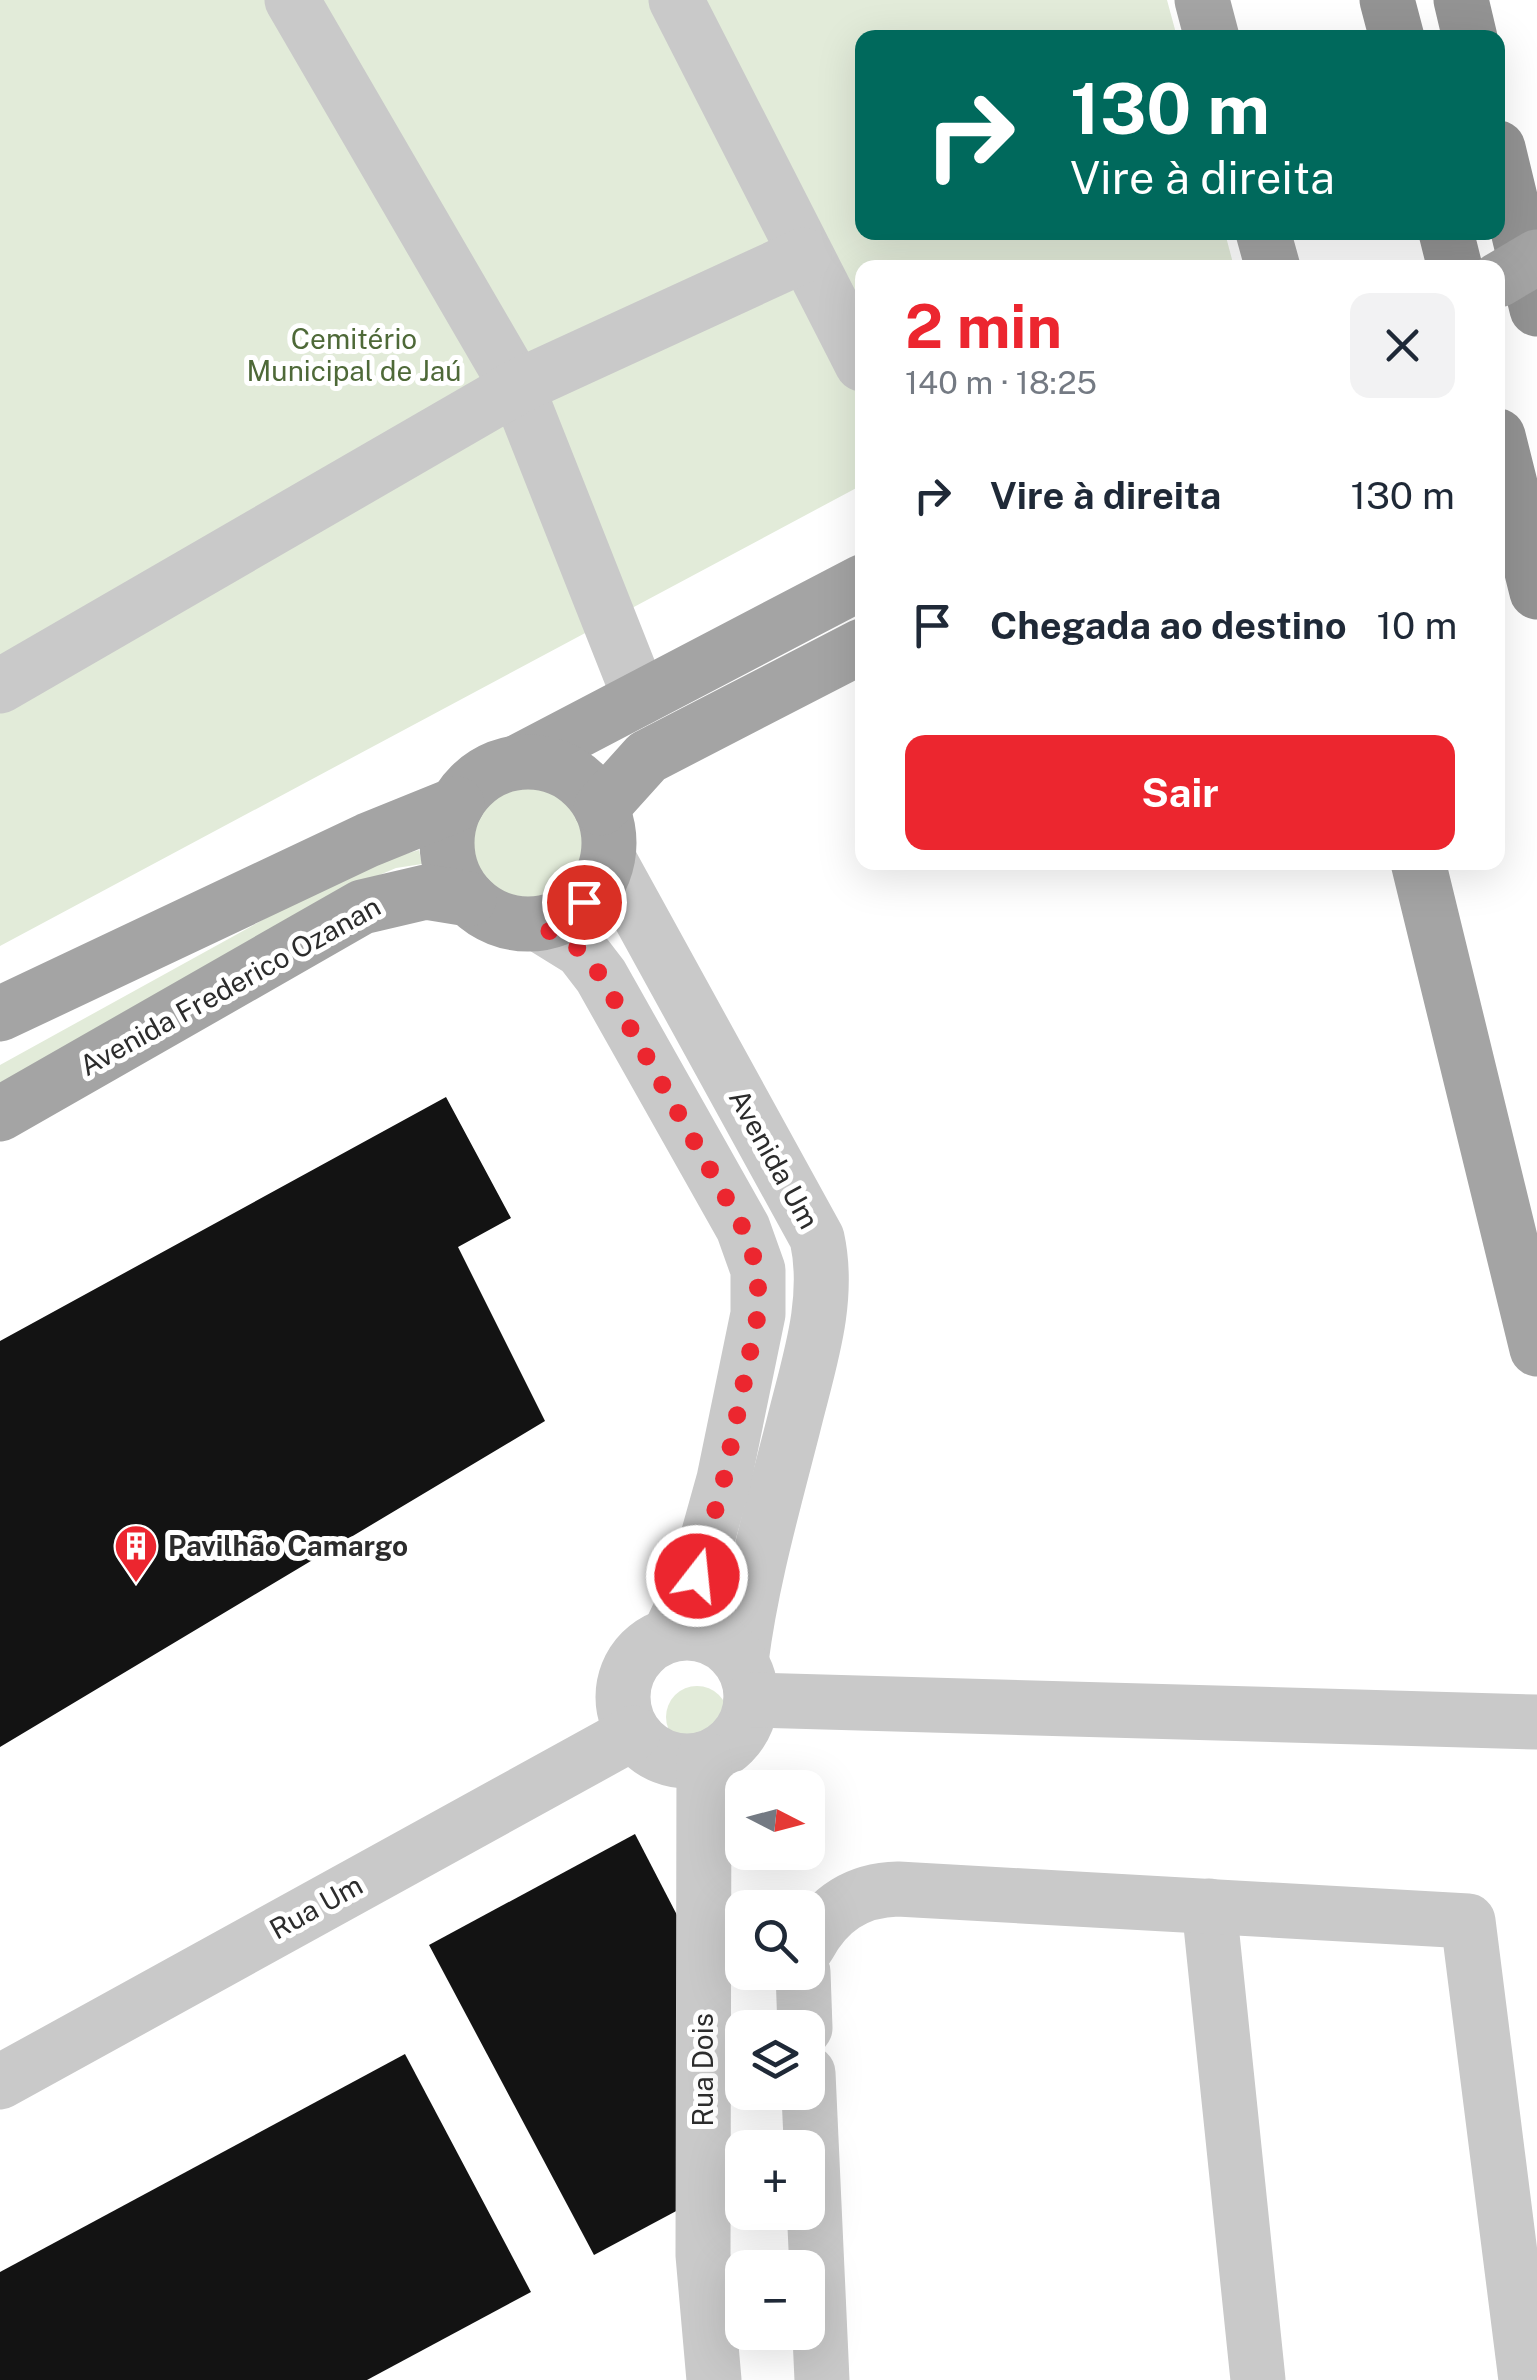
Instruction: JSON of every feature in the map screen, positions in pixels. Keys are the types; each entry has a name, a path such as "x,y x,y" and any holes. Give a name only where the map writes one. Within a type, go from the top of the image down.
{"highway":[{"path":"1387,0 1394,30"},
{"path":"1461,0 1468,30"},
{"path":"1505,177 1537,309"},
{"path":"1505,464 1537,592"}],"main road":[{"path":"1202,0 1210,30"},
{"path":"1505,276 1537,257"},
{"path":"855,586 518,762 493,769 472,784 456,804 448,828 448,854 454,878 469,899 489,915 513,923 538,924 562,916 584,902 599,882 604,833 629,772 656,751 855,650"},
{"path":"518,762 543,763 567,771 587,786 604,833"},
{"path":"0,1014 368,840 456,804"},
{"path":"1420,870 1537,1349"},
{"name":"Avenida Frederico Ozanan","path":"0,1114 362,907 415,893 469,899"}],"street":[{"path":"292,0 517,387 640,698"},
{"path":"676,0 855,351"},
{"path":"0,686 517,387 804,254"},
{"name":"Avenida Um","path":"604,833 817,1238 824,1268 814,1344 748,1605 746,1681"},
{"path":"538,924 581,950 620,1010 743,1228 758,1270 758,1314 724,1479 697,1576 669,1634 636,1656 626,1674 624,1714 632,1732 664,1758 684,1762 704,1759 737,1738 746,1681"},
{"path":"758,1314 824,1268"},
{"path":"669,1634 709,1636 746,1681 1537,1722"},
{"name":"Rua Um","path":"0,2082 632,1732"},
{"name":"Rua Dois","path":"704,1759 702,2255 714,2380"},
{"path":"825,1924 837,1909 881,1889 1468,1921 1526,2380"},
{"path":"1209,1906 1258,2380"},
{"path":"810,2110 822,2380"}],"green space":[{"name":"Cemitério Municipal de Jaú","path":"0,0 1167,0 1175,30 855,30 855,240 1227,240 1232,260 855,260 855,489 0,946"},
{"path":"528,788 549,792 567,804 579,822 583,843 579,864 567,882 549,894 528,898 507,894 489,882 477,864 473,843 477,822 489,804 507,792"},
{"path":"419,850 422,864 396,868 363,882 0,1083 0,1065 357,868"},
{"path":"697,1686 719,1695 728,1717 719,1739 697,1748 675,1739 666,1717 675,1695"}],"building":[{"name":"Pavilhão Camargo","path":"446,1097 511,1218 458,1247 545,1421 0,1747 0,1341"},
{"path":"635,1834 678,1917 680,2209 594,2255 429,1945"},
{"path":"405,2054 531,2292 367,2380 0,2380 0,2272"}],"place":[{"name":"Pavilhão Camargo","path":"136,1584"}],"route":[{"path":"584,902 562,916 538,924 568,939 601,976 743,1228 758,1270 758,1314 724,1479 697,1576"}]}
